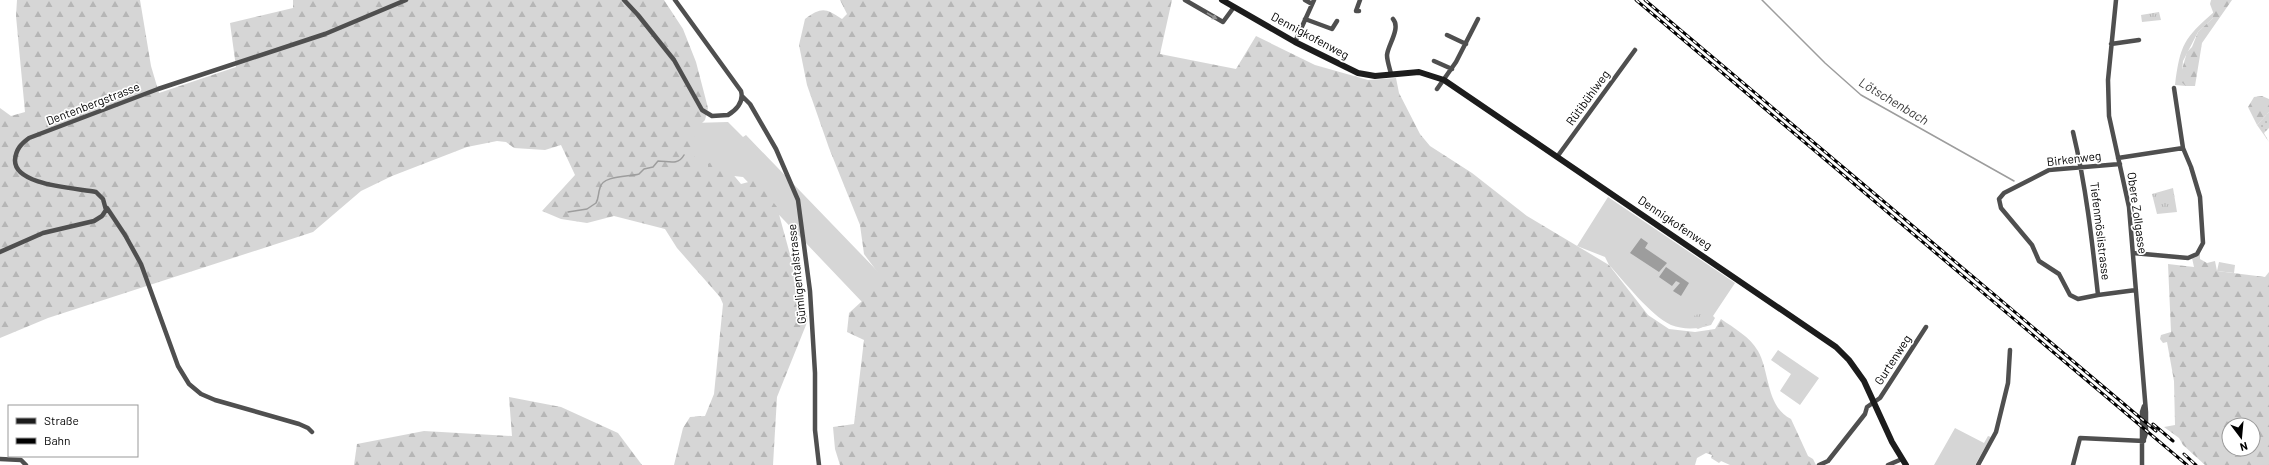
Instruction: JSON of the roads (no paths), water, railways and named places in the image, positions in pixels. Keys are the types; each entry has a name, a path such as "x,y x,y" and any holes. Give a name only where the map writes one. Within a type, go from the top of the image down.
{"street":[{"name":"Dentenbergstrasse","path":"312,432 299,424 209,398 189,384 178,366 141,264 103,199 96,192 38,182 23,177 15,164 18,149 29,138 158,89 325,34 406,0"},
{"path":"624,0 674,60 704,112 717,117 728,115 736,108 742,96 734,80 675,0"},
{"path":"1185,0 1223,22 1234,7"},
{"name":"Dennigkofenweg","path":"1222,0 1295,42 1358,73 1375,76 1419,72 1444,80 1833,344 1855,367 1904,462 1888,465"},
{"path":"1295,42 1313,2 1305,0"},
{"path":"1359,11 1356,11 1360,0"},
{"name":"Obere Zollgasse","path":"2116,0 2111,44 2108,108 2110,125 2127,198 2133,253 2144,406 2142,412 2144,440 2142,465"},
{"path":"1306,19 1332,29 1337,21"},
{"path":"1391,74 1387,55 1393,41 1396,25 1393,19"},
{"path":"1437,89 1452,69 1478,19"},
{"path":"1446,35 1466,44"},
{"path":"2111,44 2139,40"},
{"name":"Rütibühlweg","path":"1557,157 1634,50"},
{"path":"1434,61 1452,69"},
{"path":"2133,253 2188,258 2193,257 2201,249 2203,224 2200,197 2191,167 2183,148 2174,88"},
{"name":"Gümligentalstrasse","path":"742,96 750,104 788,174 795,191 802,218 810,291 815,372 815,430 819,465"},
{"name":"Tiefenmöslistrasse","path":"2073,132 2082,167 2090,213 2098,295 2136,290"},
{"path":"2118,158 2183,148"},
{"name":"Birkenweg","path":"2098,295 2078,299 2070,296 2061,277 2039,261 2032,245 2002,208 1999,202 2004,193 2049,170 2120,164"},
{"path":"0,252 43,233 94,221 103,215 107,208"},
{"name":"Gurtenweg","path":"1874,403 1880,398 1926,328"},
{"path":"1978,465 1996,432 2008,383 2010,350"},
{"path":"1819,465 1828,461 1865,414 1867,407 1874,403"},
{"path":"2073,465 2080,438 2144,440"},
{"path":"0,459 21,460 26,465"}],"waterway":[{"name":"Lötschenbach","path":"1762,0 1825,63 1861,95 2014,181"},
{"path":"568,212 587,209 596,203 600,188 606,181 617,177 639,174 644,169 653,167 658,161 676,162 679,161 684,155"}],"railway":[{"path":"1636,0 2187,465"},
{"path":"1645,0 2156,431"},
{"path":"2153,424 2173,441"},
{"path":"2184,454 2196,465"}]}
